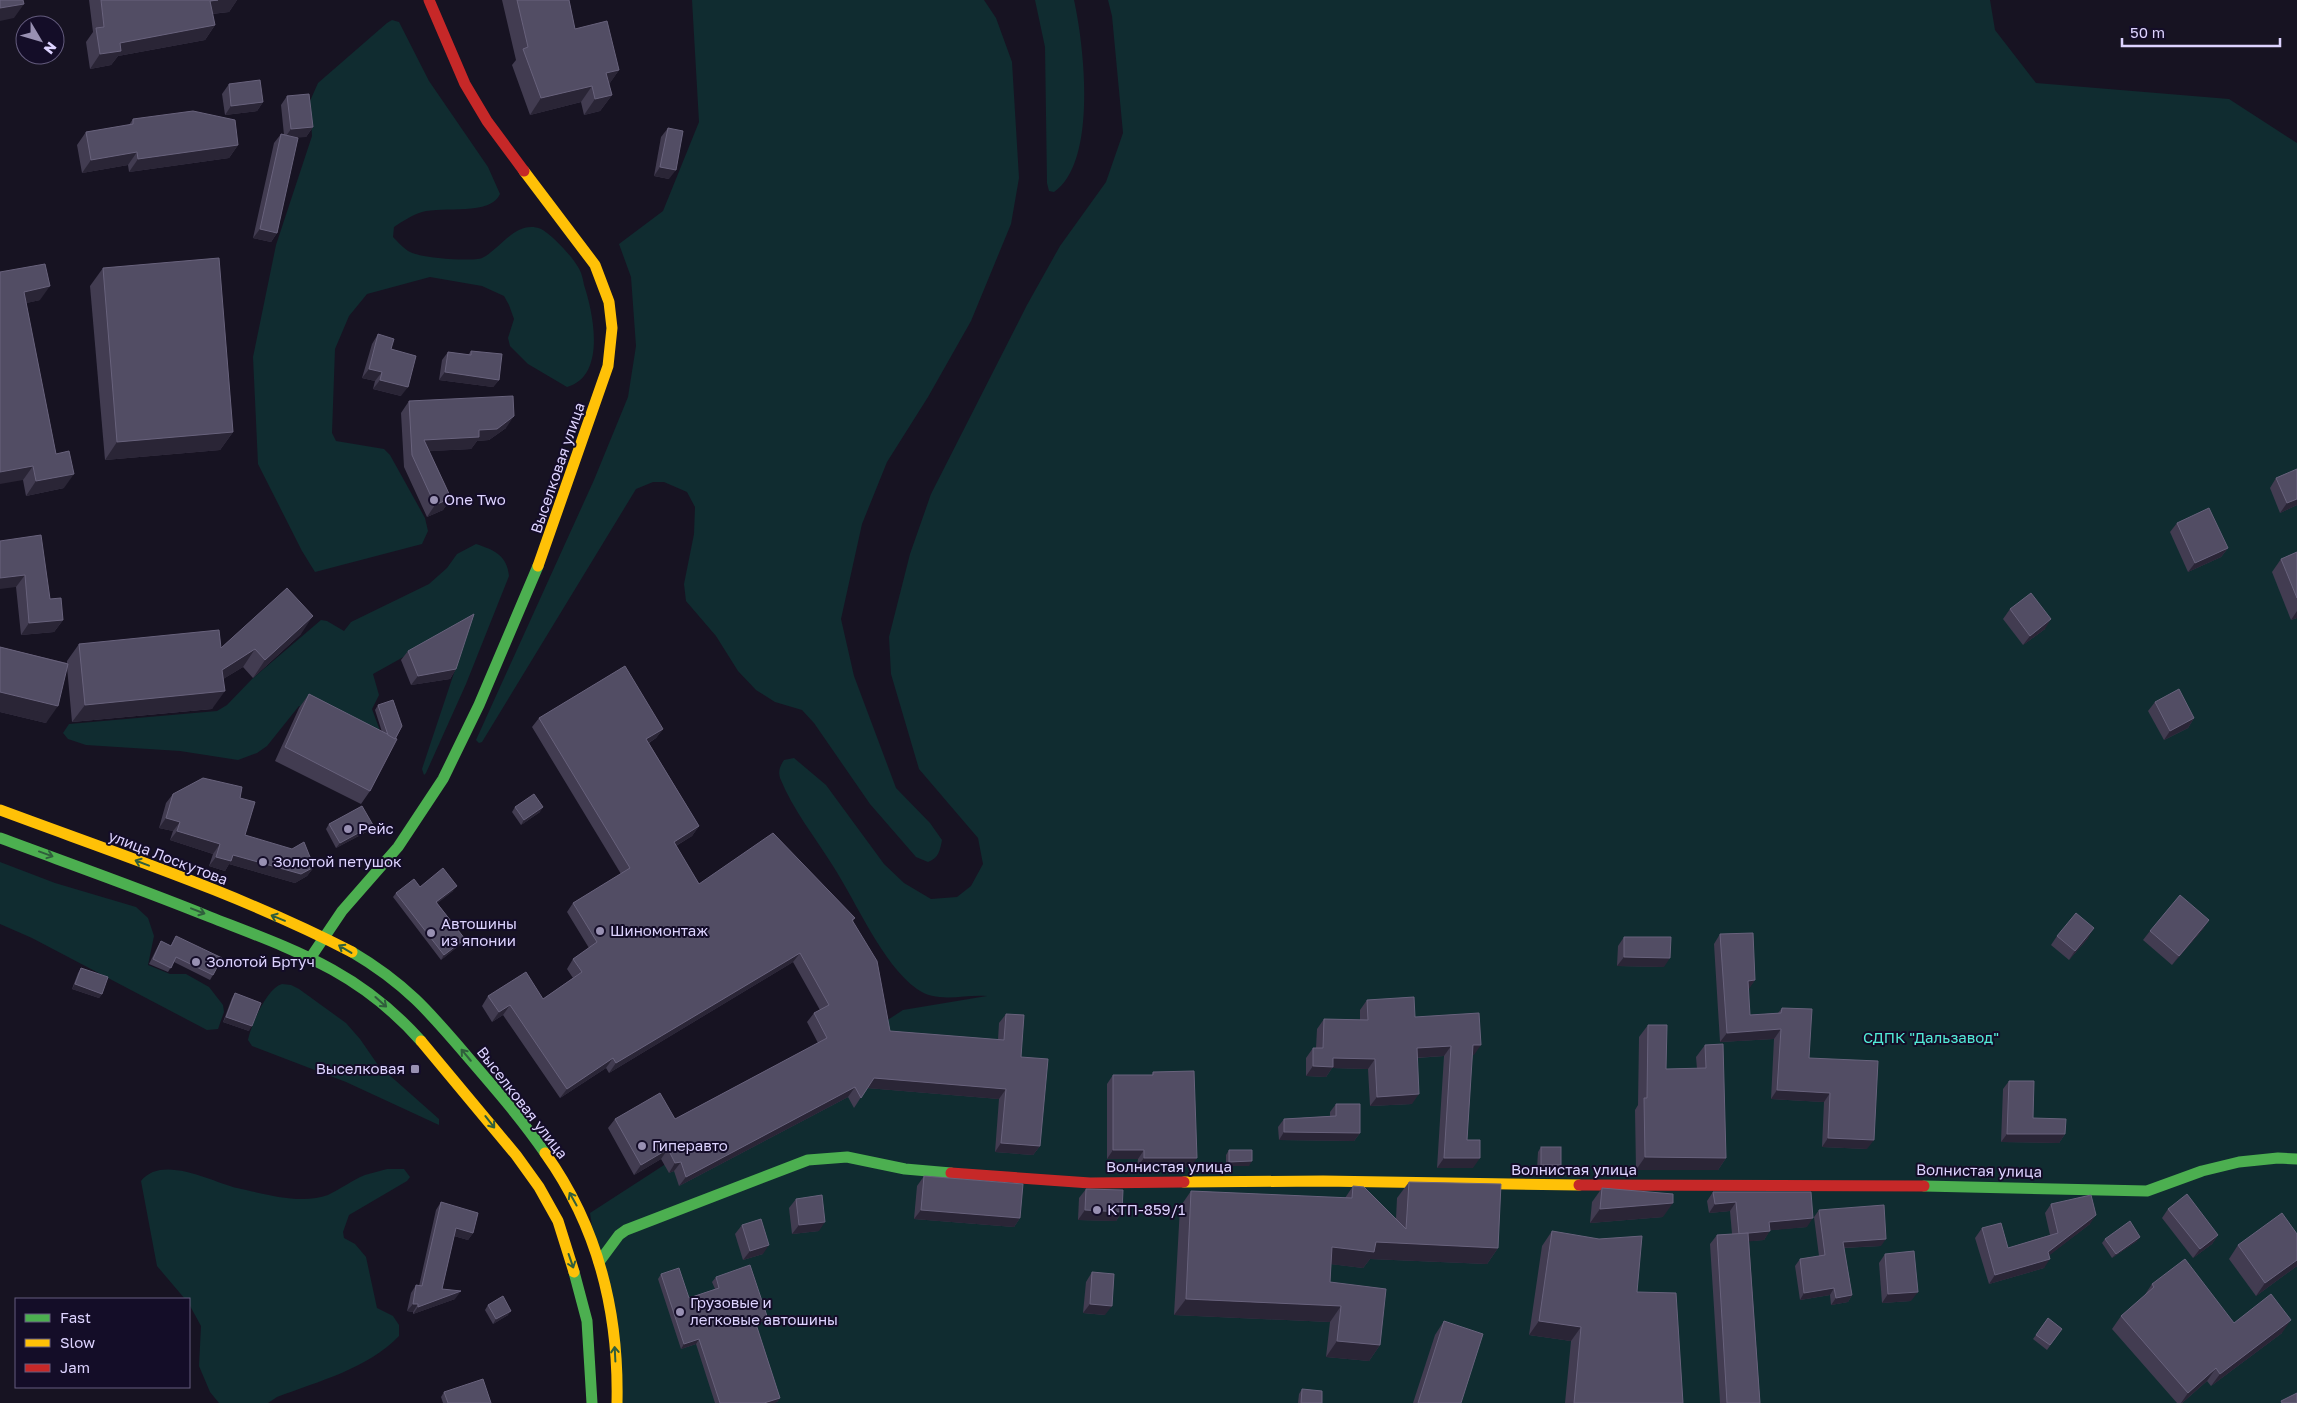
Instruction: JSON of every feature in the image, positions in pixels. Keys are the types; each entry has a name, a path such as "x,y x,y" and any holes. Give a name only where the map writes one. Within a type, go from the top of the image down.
{"street":[{"name":"Выселковая улица","path":"311,957 323,936 342,911 398,847 444,779 479,705 544,551 608,366 612,328 609,302 595,265 486,121 465,84 429,0"},
{"name":"улица Лоскутова","path":"0,810 188,881 323,936"},
{"path":"0,838 178,904 311,957 340,973 374,996 404,1022 486,1116 539,1187 558,1221 576,1277 587,1321 592,1403"},
{"name":"Выселковая улица","path":"323,936 389,976 411,993 438,1021 538,1143 575,1201 599,1262 608,1291 614,1325 616,1403"},
{"name":"Волнистая улица","path":"599,1262 619,1235 634,1226 808,1160 848,1157 905,1169 1090,1183 1323,1181 1537,1186 1998,1186 2081,1187 2135,1192 2146,1191 2221,1164 2282,1157 2297,1159"}],"green space":[{"path":"692,0 984,0 996,18 1012,62 1019,178 1011,224 971,321 928,397 887,462 862,524 841,619 854,676 896,788 930,823 942,840 937,856 928,862 916,857 870,804 814,723 802,710 775,702 756,690 738,671 716,636 686,601 684,584 694,534 695,507 687,492 664,482 653,482 636,489 482,742 479,743 476,740 594,480 628,397 636,346 631,277 619,244 663,211 699,122"},
{"path":"1035,0 1074,0 1084,73 1082,130 1077,156 1068,177 1054,192 1049,191 1047,183 1045,47"},
{"name":"СДПК \"Дальзавод\"","path":"1108,0 1990,0 1995,30 2036,83 2229,99 2297,143 2297,1403 619,1403 590,1213 903,1010 987,996 934,996 925,994 904,978 881,949 833,866 798,812 785,790 779,771 784,760 794,758 826,785 884,864 904,883 931,899 957,897 971,886 983,864 978,838 919,769 891,674 889,637 910,554 931,494 1027,305 1060,246 1106,182 1123,133 1112,16"},
{"path":"392,20 399,22 429,81 488,167 500,194 495,201 477,208 431,210 418,213 394,227 393,237 410,252 416,254 446,259 468,260 482,258 489,254 509,237 524,228 541,229 566,251 581,273 593,326 594,342 592,357 588,370 580,381 567,387 528,364 510,346 508,338 514,319 504,296 482,286 430,277 367,294 349,316 335,349 332,433 336,441 384,449 390,455 425,518 428,531 422,544 315,572 302,551 258,464 253,357 276,245 312,136 310,101 318,83"},
{"path":"476,544 498,554 506,563 509,576 466,684 424,775 422,769 468,631 459,626 373,674 379,695 372,709 382,736 374,744 299,706 267,746 257,753 238,760 180,751 86,745 68,739 63,733 69,724 217,711 227,705 252,679 321,620 327,621 344,631 351,622 429,584 447,568 457,554"},
{"path":"0,862 55,883 136,907 148,918 154,936 148,965 170,974 186,974 209,987 223,1005 224,1012 218,1029 207,1030 32,938 0,924"},
{"path":"282,984 291,985 299,989 346,1023 378,1065 439,1119 439,1125 346,1082 252,1046 248,1040 252,1025 265,1000 276,987"},
{"path":"387,1169 404,1169 410,1177 407,1181 349,1215 343,1232 344,1238 355,1244 366,1257 377,1308 393,1316 399,1325 399,1336 357,1366 277,1397 268,1403 219,1403 210,1392 199,1366 201,1326 190,1306 190,1298 184,1298 157,1266 141,1181 150,1173 161,1170 174,1170 259,1193 283,1198 307,1199 328,1195 365,1175"}],"building":[{"path":"0,0 23,0 24,4 0,8"},
{"path":"101,0 218,0 210,1 215,25 120,43 121,51 100,54 96,28 104,27"},
{"path":"517,0 569,0 575,29 607,21 619,70 606,73 612,95 595,99 592,86 541,98 523,49 528,47"},
{"path":"260,80 263,102 231,106 229,84"},
{"path":"309,94 313,127 291,129 287,96"},
{"path":"193,111 235,120 238,145 138,159 137,152 91,160 86,132 133,124 133,119"},
{"path":"668,128 683,131 676,170 660,167"},
{"path":"281,134 298,138 277,233 260,229"},
{"path":"219,258 233,432 117,442 103,268"},
{"path":"45,264 50,286 24,292 56,454 69,451 74,474 36,481 33,466 0,472 0,272"},
{"path":"378,334 394,339 391,349 416,356 408,387 380,380 382,372 369,369"},
{"path":"471,351 502,354 499,380 445,372 448,352 471,355"},
{"path":"513,396 514,416 497,429 479,430 479,437 424,440 451,498 435,505 412,455 409,401"},
{"path":"2297,469 2297,499 2287,503 2276,478"},
{"path":"2209,508 2228,548 2195,563 2177,523"},
{"path":"41,535 50,599 61,598 63,620 29,623 25,575 0,578 0,541"},
{"path":"2297,552 2297,598 2281,559"},
{"path":"287,588 313,616 265,660 255,649 222,670 225,691 85,705 79,644 219,630 221,648"},
{"path":"2031,593 2051,619 2030,636 2010,609"},
{"path":"474,614 456,669 418,676 408,651"},
{"path":"0,647 68,664 58,706 0,692"},
{"path":"625,666 663,729 646,739 699,826 674,842 699,884 773,833 855,918 852,920 877,961 890,1031 1004,1040 1006,1014 1024,1015 1021,1057 1048,1059 1040,1146 1001,1143 1006,1089 874,1078 861,1098 855,1087 686,1177 681,1162 675,1163 668,1149 641,1165 615,1119 660,1093 675,1119 827,1038 814,1013 829,1005 800,953 616,1063 613,1058 567,1089 510,1005 499,1012 488,996 526,972 543,999 582,972 573,959 597,942 573,903 630,868 539,718"},
{"path":"2179,689 2194,718 2170,731 2155,702"},
{"path":"309,694 397,739 370,791 285,747"},
{"path":"393,700 402,726 395,739 388,735 378,705"},
{"path":"203,778 242,787 240,798 255,802 245,835 292,849 304,842 314,867 301,874 233,855 231,861 216,857 220,844 177,831 180,822 166,818 173,794"},
{"path":"534,794 543,807 524,820 515,807"},
{"name":"Рейс","path":"362,806 373,825 340,843 329,824"},
{"path":"443,868 457,886 436,902 465,939 444,955 396,893 414,879 420,887"},
{"path":"2180,895 2209,920 2179,956 2150,931"},
{"path":"2076,913 2094,928 2075,951 2057,936"},
{"path":"1753,933 1755,980 1748,981 1750,1015 1781,1013 1782,1008 1812,1009 1809,1058 1878,1061 1874,1140 1828,1138 1830,1093 1777,1090 1781,1029 1727,1033 1720,934"},
{"path":"176,936 222,958 213,975 176,957 171,968 153,959 161,941 171,946"},
{"path":"1624,937 1671,937 1670,958 1624,957"},
{"path":"81,968 108,977 102,994 75,984"},
{"path":"235,993 261,1003 252,1026 226,1017"},
{"path":"1414,997 1415,1017 1479,1013 1481,1045 1473,1045 1467,1140 1480,1140 1480,1158 1444,1158 1451,1046 1417,1048 1419,1094 1377,1097 1375,1059 1333,1058 1333,1067 1313,1066 1313,1048 1323,1048 1324,1019 1368,1020 1367,1000"},
{"path":"1648,1025 1667,1025 1666,1069 1706,1068 1705,1045 1723,1044 1726,1158 1645,1157 1644,1098 1647,1098"},
{"path":"1194,1071 1197,1158 1144,1158 1144,1150 1113,1150 1113,1075 1153,1075 1153,1072"},
{"path":"2009,1081 2034,1081 2033,1118 2066,1119 2065,1134 2007,1134"},
{"path":"1336,1104 1360,1104 1360,1133 1284,1132 1284,1119 1336,1116"},
{"path":"1541,1147 1561,1147 1561,1165 1541,1165"},
{"path":"1229,1150 1252,1150 1252,1161 1229,1162"},
{"path":"924,1176 1023,1184 1020,1218 921,1210"},
{"path":"1409,1182 1501,1184 1498,1248 1376,1242 1374,1252 1332,1247 1330,1282 1386,1289 1380,1345 1337,1341 1341,1306 1186,1299 1191,1191 1352,1198 1353,1186 1364,1187 1406,1229"},
{"path":"1602,1188 1673,1194 1673,1203 1600,1209"},
{"path":"1086,1189 1123,1190 1122,1212 1085,1210"},
{"path":"1713,1192 1811,1192 1813,1218 1769,1222 1770,1231 1739,1234 1736,1202 1715,1204"},
{"path":"2187,1194 2218,1235 2200,1249 2168,1209"},
{"path":"822,1195 825,1222 799,1225 796,1199"},
{"path":"2091,1195 2096,1215 2048,1252 2050,1259 1995,1275 1982,1228 2001,1223 2008,1248 2058,1233 2051,1204"},
{"path":"441,1202 478,1213 473,1233 456,1228 442,1289 461,1291 418,1307 418,1304 413,1304 416,1285 422,1286"},
{"path":"1884,1205 1886,1239 1843,1242 1852,1295 1836,1298 1834,1288 1804,1293 1800,1259 1825,1255 1819,1210"},
{"path":"2282,1213 2297,1234 2297,1260 2265,1283 2238,1245"},
{"path":"761,1219 769,1245 750,1251 742,1225"},
{"path":"2130,1221 2140,1237 2116,1254 2105,1239"},
{"path":"1552,1231 1599,1239 1642,1236 1637,1292 1676,1293 1683,1403 1574,1403 1581,1327 1539,1321"},
{"path":"1748,1233 1760,1403 1727,1403 1717,1235"},
{"path":"1914,1251 1918,1292 1888,1294 1885,1254"},
{"path":"2185,1259 2234,1323 2271,1294 2291,1320 2220,1374 2216,1368 2188,1393 2121,1316 2154,1287 2152,1284"},
{"path":"750,1265 767,1316 755,1321 780,1398 764,1403 720,1403 699,1339 684,1344 661,1274 679,1268 689,1298 719,1288 716,1277"},
{"path":"1092,1272 1114,1274 1112,1306 1090,1304"},
{"path":"503,1296 511,1311 496,1319 488,1305"},
{"path":"2048,1318 2062,1329 2050,1345 2036,1335"},
{"path":"1444,1321 1483,1334 1461,1403 1418,1403"},
{"path":"483,1379 491,1403 448,1403 444,1392"},
{"path":"1302,1389 1322,1391 1322,1403 1301,1403"},
{"path":"2297,1393 2297,1403 2282,1403 2281,1401"}],"traffic: fast":[{"path":"311,957 342,911 398,847 443,779 479,705 538,566"},
{"path":"0,838 158,896 270,940 324,965 374,997 398,1017 421,1041"},
{"path":"352,952 389,977 431,1015 510,1107 545,1153"},
{"path":"599,1262 619,1235 626,1230 808,1160 847,1157 905,1169 951,1173"},
{"path":"1924,1186 2147,1191 2202,1171 2239,1162 2278,1158 2297,1159"},
{"path":"574,1272 587,1321 592,1403"}],"traffic: slow":[{"path":"524,171 595,265 609,302 612,328 608,366 538,566"},
{"path":"0,810 223,893 310,931 352,952"},
{"path":"421,1041 516,1155 539,1187 558,1221 574,1272"},
{"path":"545,1153 579,1210 602,1272 614,1336 617,1369 617,1403"},
{"path":"1184,1182 1323,1181 1579,1185"}],"traffic: jam":[{"path":"429,0 465,84 487,121 524,171"},
{"path":"951,1173 1090,1183 1184,1182"},
{"path":"1579,1185 1924,1186"}],"place":[{"name":"One Two","path":"434,500"},
{"name":"Рейс","path":"348,829"},
{"name":"Золотой петушок","path":"263,862"},
{"name":"Шиномонтаж","path":"600,931"},
{"name":"Автошины из японии","path":"431,933"},
{"name":"Золотой Бртуч","path":"196,962"},
{"name":"Выселковая","path":"415,1069"},
{"name":"Гиперавто","path":"642,1146"},
{"name":"КТП-859/1","path":"1097,1210"},
{"name":"Грузовые и легковые автошины","path":"680,1312"}]}
